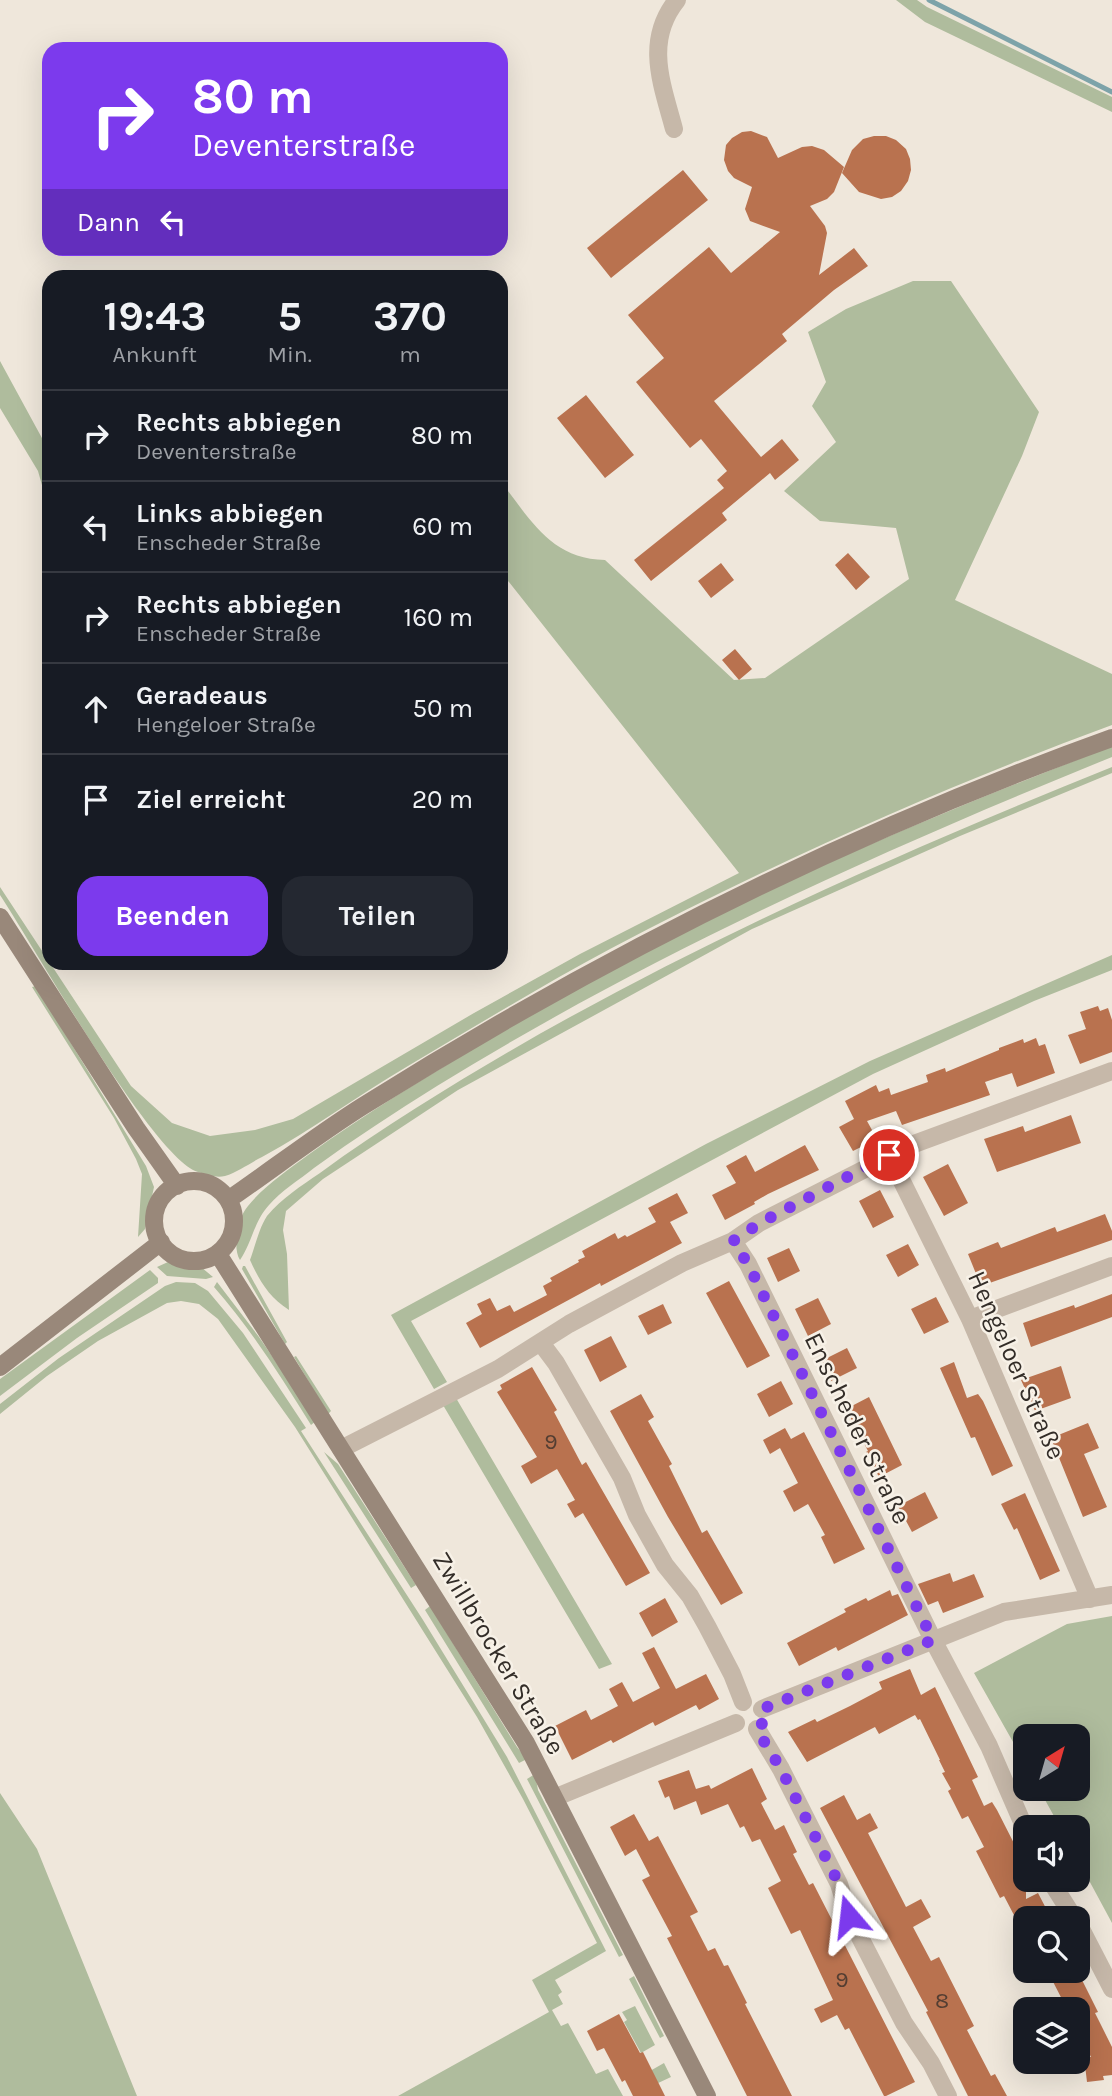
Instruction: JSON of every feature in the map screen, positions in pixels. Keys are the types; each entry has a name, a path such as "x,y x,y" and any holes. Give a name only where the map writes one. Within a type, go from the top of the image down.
{"main road":[{"path":"228,1200 361,1107 549,995 688,920 834,851 1037,765 1112,738"},
{"path":"0,917 136,1128 177,1186"},
{"path":"199,1182 211,1185 228,1200 233,1211 232,1235 218,1254 206,1260 180,1259 169,1252 161,1242 156,1232 156,1210 160,1200 177,1186 199,1182"},
{"path":"0,1367 161,1242"},
{"name":"Zwillbrocker Straße","path":"218,1254 526,1743 707,2096"}],"street":[{"path":"674,129 659,72 657,47 669,10 677,0"},
{"path":"341,1449 462,1388 569,1324 682,1263 733,1241 760,1223 889,1155 1112,1071"},
{"name":"Hengeloer Straße","path":"889,1155 970,1319 1090,1599"},
{"name":"Enscheder Straße","path":"733,1241 748,1264 933,1640 989,1746 1019,1815"},
{"path":"970,1319 1112,1266"},
{"path":"541,1343 556,1363 622,1478 637,1515 665,1565 702,1616 732,1674 743,1702"},
{"path":"762,1709 1004,1612 1112,1595"},
{"path":"753,1701 762,1709 764,1721 757,1730 743,1730 736,1723 736,1709 743,1702 753,1701"},
{"path":"554,1798 736,1723"},
{"path":"757,1730 781,1769 839,1884 849,1916 904,2022 931,2063 948,2096"},
{"path":"1090,1946 1112,1989"}],"green space":[{"path":"896,0 917,0 1112,97 1112,112 925,22"},
{"path":"913,281 951,281 1039,412 1022,456 955,600 1112,674 1112,725 920,801 795,857 671,918 584,963 508,1007 389,1077 281,1147 235,1172 222,1177 209,1175 198,1172 178,1158 124,1091 46,970 55,970 131,1086 172,1123 210,1136 255,1130 293,1119 580,954 739,873 508,581 508,491 544,535 570,553 605,560 734,680 765,678 909,579 896,528 820,521 784,491 836,442 812,406 826,382 808,332 846,309"},
{"path":"0,361 42,438 42,485 38,471 0,408"},
{"path":"1112,746 1112,757 939,829 768,907 600,992 518,1038 390,1116 285,1190 264,1211 240,1260 236,1241 241,1217 269,1185 363,1117 494,1036 645,952 800,876 955,809"},
{"path":"1112,767 1112,773 960,836 752,929 458,1090 323,1179 286,1211 283,1230 287,1254 289,1310 276,1300 261,1282 250,1260 264,1221 279,1204 379,1132 499,1057 583,1010 756,922 933,842"},
{"path":"0,887 42,951 42,963 0,895"},
{"path":"1112,955 1112,970 1034,1001 873,1074 411,1321 447,1382 434,1389 391,1315 706,1144 870,1061"},
{"path":"36,986 146,1166 154,1187 145,1229 138,1237 142,1174 136,1159 114,1118 32,987"},
{"path":"177,1261 201,1267 213,1277 206,1279 167,1276 157,1267"},
{"path":"243,1266 287,1342 285,1344 242,1269"},
{"path":"150,1270 158,1278 158,1283 77,1338 0,1396 0,1379"},
{"path":"176,1282 195,1283 208,1291 243,1333 306,1428 301,1431 423,1620 507,1757 606,1951 555,1980 562,1992 558,1995 563,2004 552,2010 561,2026 568,2023 596,2074 608,2069 623,2096 398,2096 549,2012 532,1980 597,1943 523,1799 477,1717 295,1427 218,1319 199,1304 181,1301 167,1303 98,1341 47,1376 0,1414 0,1404 59,1358 165,1286"},
{"path":"217,1282 259,1337 316,1421 311,1425 253,1336 214,1287"},
{"path":"296,1356 331,1411 328,1414 294,1357"},
{"path":"456,1398 612,1664 599,1669 443,1405"},
{"path":"324,1452 338,1464 416,1585 411,1588"},
{"path":"430,1606 527,1759 519,1763 425,1610"},
{"path":"1112,1616 1112,1923 1090,1882 1090,1815 1053,1815 1046,1801 1090,1801 1090,1724 1013,1724 1013,1742 974,1673 1067,1624"},
{"path":"535,1774 538,1790 623,1955 619,1957 527,1779"},
{"path":"0,1793 37,1849 137,2096 0,2096"},
{"path":"634,1976 664,2036 660,2038 629,1979"},
{"path":"635,2006 655,2045 641,2053 624,2022 627,2020 622,2012"},
{"path":"664,2063 671,2077 656,2084 650,2071"}],"building":[{"path":"751,131 767,137 778,158 802,147 812,146 824,150 844,167 834,192 827,199 810,206 827,233 819,275 854,248 868,266 834,290 782,334 787,341 714,401 761,457 782,439 799,460 775,480 770,473 722,513 727,520 651,581 634,560 724,488 717,480 727,471 701,439 690,448 636,382 664,358 628,315 709,247 731,273 780,232 750,221 745,209 752,187 734,178 724,160 726,145 732,138 742,132"},
{"path":"886,136 896,140 906,149 910,159 908,181 901,191 892,197 881,199 859,192 842,173 852,150 863,139"},
{"path":"683,170 708,200 611,278 587,248"},
{"path":"586,395 634,455 605,478 557,418"},
{"path":"848,553 870,577 856,590 835,565"},
{"path":"721,563 734,580 711,598 698,581"},
{"path":"735,649 752,669 739,680 722,660"},
{"path":"1098,1006 1100,1011 1108,1008 1112,1020 1112,1052 1080,1064 1068,1035 1086,1029 1080,1012"},
{"path":"1036,1038 1039,1046 1045,1044 1055,1073 1017,1087 1012,1073 985,1082 990,1095 902,1125 896,1111 867,1121 877,1139 853,1151 839,1127 854,1119 845,1101 876,1085 879,1092 889,1088 891,1095 928,1082 926,1075 945,1068 946,1072 999,1048 1023,1039 1024,1043"},
{"path":"1071,1115 1081,1143 997,1172 984,1139 1023,1126 1025,1132"},
{"path":"805,1145 819,1170 768,1194 725,1220 712,1195 736,1183 726,1166 746,1155 755,1172"},
{"path":"948,1164 968,1203 944,1216 923,1177"},
{"path":"880,1190 894,1217 873,1228 859,1201"},
{"path":"677,1193 688,1213 670,1222 682,1243 601,1286 600,1283 480,1348 466,1323 482,1314 477,1304 490,1298 497,1311 510,1305 514,1312 547,1295 543,1286 552,1281 550,1278 585,1257 582,1251 615,1233 618,1239 625,1235 627,1237 656,1222 648,1208"},
{"path":"1105,1214 1112,1231 1112,1240 981,1286 968,1254 998,1242 1001,1248 1055,1227 1057,1232"},
{"path":"908,1244 919,1265 898,1277 886,1255"},
{"path":"789,1248 800,1271 778,1282 767,1258"},
{"path":"729,1281 770,1356 747,1368 706,1293"},
{"path":"1112,1294 1112,1317 1031,1347 1023,1323"},
{"path":"936,1297 949,1322 924,1334 911,1309"},
{"path":"818,1298 831,1324 808,1336 795,1309"},
{"path":"663,1304 672,1323 648,1335 638,1316"},
{"path":"611,1336 627,1367 600,1382 584,1350"},
{"path":"847,1348 857,1368 831,1381 821,1361"},
{"path":"954,1362 967,1398 978,1394 983,1401 1013,1466 992,1476 975,1437 971,1438 940,1368"},
{"path":"1061,1366 1071,1398 1035,1411 1021,1380"},
{"path":"532,1367 557,1410 554,1412 582,1465 586,1462 650,1573 626,1586 583,1513 575,1518 567,1504 575,1500 557,1469 531,1484 521,1466 537,1457 497,1392 502,1389 500,1385"},
{"path":"781,1381 793,1404 769,1417 757,1394"},
{"path":"641,1394 654,1417 648,1421 672,1464 669,1466 702,1533 707,1530 743,1593 721,1605 668,1517 610,1411"},
{"path":"869,1397 902,1465 879,1477 846,1409"},
{"path":"1088,1423 1099,1448 1084,1454 1107,1507 1083,1517 1051,1438"},
{"path":"785,1428 791,1439 804,1432 865,1549 834,1564 821,1537 825,1535 808,1504 794,1512 783,1491 798,1483 780,1448 770,1454 763,1440"},
{"path":"925,1492 938,1518 912,1532 898,1506"},
{"path":"1025,1493 1060,1571 1040,1580 1017,1528 1014,1530 1001,1504"},
{"path":"950,1573 953,1582 974,1574 984,1597 943,1613 938,1601 928,1605 918,1584"},
{"path":"890,1590 892,1596 898,1594 908,1615 838,1651 836,1647 799,1666 787,1643 846,1612 844,1609"},
{"path":"665,1598 678,1622 652,1637 639,1613"},
{"path":"654,1647 676,1689 706,1674 719,1699 699,1710 696,1705 655,1726 653,1722 572,1760 555,1726 586,1710 591,1720 618,1706 609,1689 622,1682 633,1702 660,1688 642,1653"},
{"path":"910,1669 921,1695 935,1687 978,1777 972,1780 984,1806 992,1802 1013,1841 1013,1892 1026,1892 1026,1899 1038,1893 1045,1906 1013,1906 1013,1913 1004,1896 1000,1898 976,1851 984,1847 968,1816 962,1819 948,1791 951,1789 942,1773 945,1772 940,1760 920,1719 915,1715 879,1734 875,1727 807,1762 788,1732 815,1719 817,1722 882,1689 879,1682"},
{"path":"752,1768 767,1799 761,1803 775,1830 784,1825 797,1852 793,1854 809,1885 813,1883 915,2082 886,2096 849,2028 845,2030 837,2015 821,2023 814,2009 833,2000 800,1930 791,1934 768,1888 781,1881 760,1839 752,1842 744,1826 740,1828 728,1804 701,1815 696,1801 674,1810 669,1796 665,1798 658,1781 689,1770 696,1789 709,1785 711,1789"},
{"path":"844,1795 857,1820 870,1813 878,1828 868,1833 906,1907 921,1899 931,1917 913,1927 931,1961 939,1957 974,2026 967,2030 991,2076 995,2074 1007,2096 968,2096 926,2012 928,2011 820,1808"},
{"path":"634,1814 649,1841 658,1836 698,1912 690,1916 708,1951 715,1948 724,1966 728,1965 792,2096 747,2096 667,1938 672,1936 642,1880 650,1876 636,1849 625,1856 610,1827"},
{"path":"1054,1983 1084,1983 1098,2012 1095,2013 1112,2047 1112,2075 1103,2076 1104,2080 1087,2082 1086,2074 1090,2074 1091,2057 1090,1997 1061,1997"},
{"path":"619,2014 640,2053 643,2052 665,2096 633,2096 625,2080 622,2082 604,2048 597,2051 587,2031"}],"waterway":[{"path":"929,0 1112,92"}],"route":[{"path":"849,1916 839,1884 781,1769 757,1730 764,1721 762,1709 933,1640 748,1264 733,1241 760,1223 889,1155"}]}
